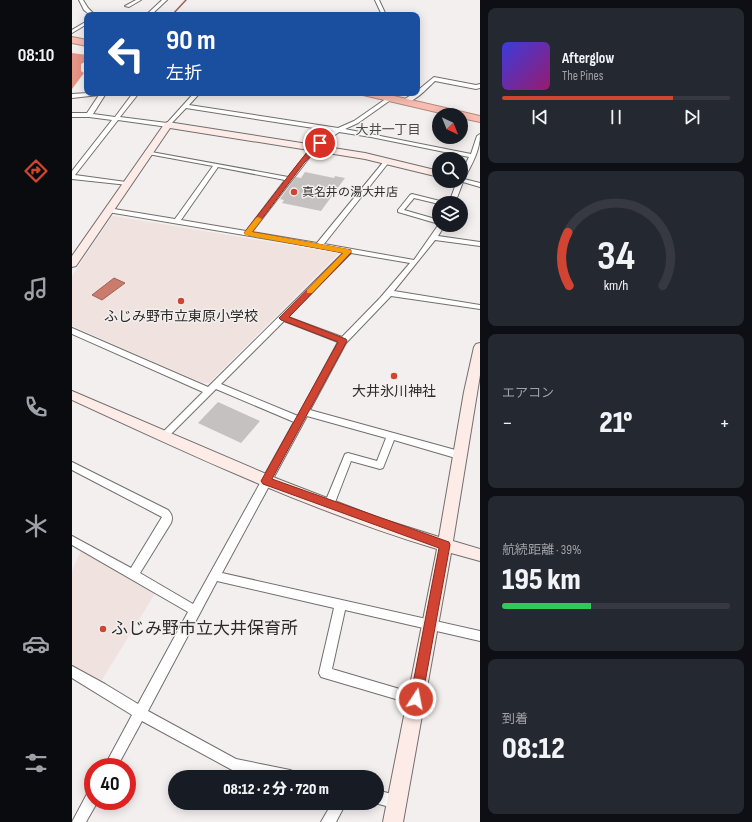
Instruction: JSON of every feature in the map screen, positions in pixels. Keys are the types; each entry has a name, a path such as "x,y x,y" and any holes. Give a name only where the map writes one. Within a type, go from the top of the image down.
{"highway":[{"path":"72,40 84,42"},
{"path":"381,96 480,119"}],"street":[{"path":"81,0 88,12"},
{"path":"127,6 139,0"},
{"path":"151,12 165,0"},
{"path":"377,0 383,12"},
{"path":"72,32 84,24"},
{"path":"420,91 434,79 479,88"},
{"path":"72,96 84,95"},
{"path":"89,115 103,96"},
{"path":"126,184 72,176 134,96"},
{"path":"72,264 148,152 168,125 194,96"},
{"path":"404,102 414,96"},
{"path":"248,233 288,179 314,148 338,130 356,122 390,98"},
{"path":"184,106 407,141 473,156"},
{"path":"72,115 117,118 314,148 387,161 432,172"},
{"path":"468,166 480,136"},
{"path":"148,152 288,179"},
{"path":"319,246 387,161"},
{"path":"177,221 217,165"},
{"path":"468,182 480,185"},
{"path":"432,201 412,196 400,211 432,220"},
{"path":"108,210 415,262"},
{"path":"115,758 343,341 389,293 438,232"},
{"path":"434,238 480,244"},
{"path":"164,436 348,251"},
{"path":"389,293 480,307"},
{"path":"283,318 343,341"},
{"path":"72,331 212,388 301,416 392,436 459,455"},
{"path":"393,822 445,545 459,455 475,393 480,347"},
{"path":"72,395 266,481 329,505 445,545 480,555"},
{"path":"329,505 348,457 380,465 392,436"},
{"path":"72,466 164,513 167,516 167,520 133,575"},
{"path":"72,540 196,611"},
{"path":"215,576 480,636"},
{"path":"341,604 325,673 416,699"},
{"path":"72,672 101,688 140,713 234,765 257,770"},
{"path":"384,799 397,802"},
{"path":"79,822 86,810"},
{"path":"328,822 335,810"}],"shaded area":[{"path":"72,53 84,55 84,62 81,64 81,71 84,73 72,89"},
{"name":"ふじみ野市立東原小学校","path":"112,216 338,254 209,383 203,383 72,326 72,276"},
{"path":"114,278 125,283 102,300 92,295"},
{"name":"ふじみ野市立大井保育所","path":"81,551 156,592 100,683 72,665 72,571"}],"building":[{"name":"真名井の湯大井店","path":"305,172 334,178 335,176 345,178 321,211 282,203 284,200 280,199 296,177 301,178"},
{"path":"218,402 260,421 241,443 198,423"}],"waterway":[{"path":"175,12 186,0"}],"slow traffic":[{"path":"258,219 248,233 348,251 309,292"}],"place":[{"name":"真名井の湯大井店","path":"294,192"},
{"name":"ふじみ野市立東原小学校","path":"181,301"},
{"name":"大井氷川神社","path":"394,376"},
{"name":"ふじみ野市立大井保育所","path":"103,629"}],"district":[{"name":"大井一丁目","path":"388,130"}],"route":[{"path":"320,143 302,162 248,233 348,251 283,318 343,341 304,412 298,420 266,481 359,516 445,545 416,699"}]}
